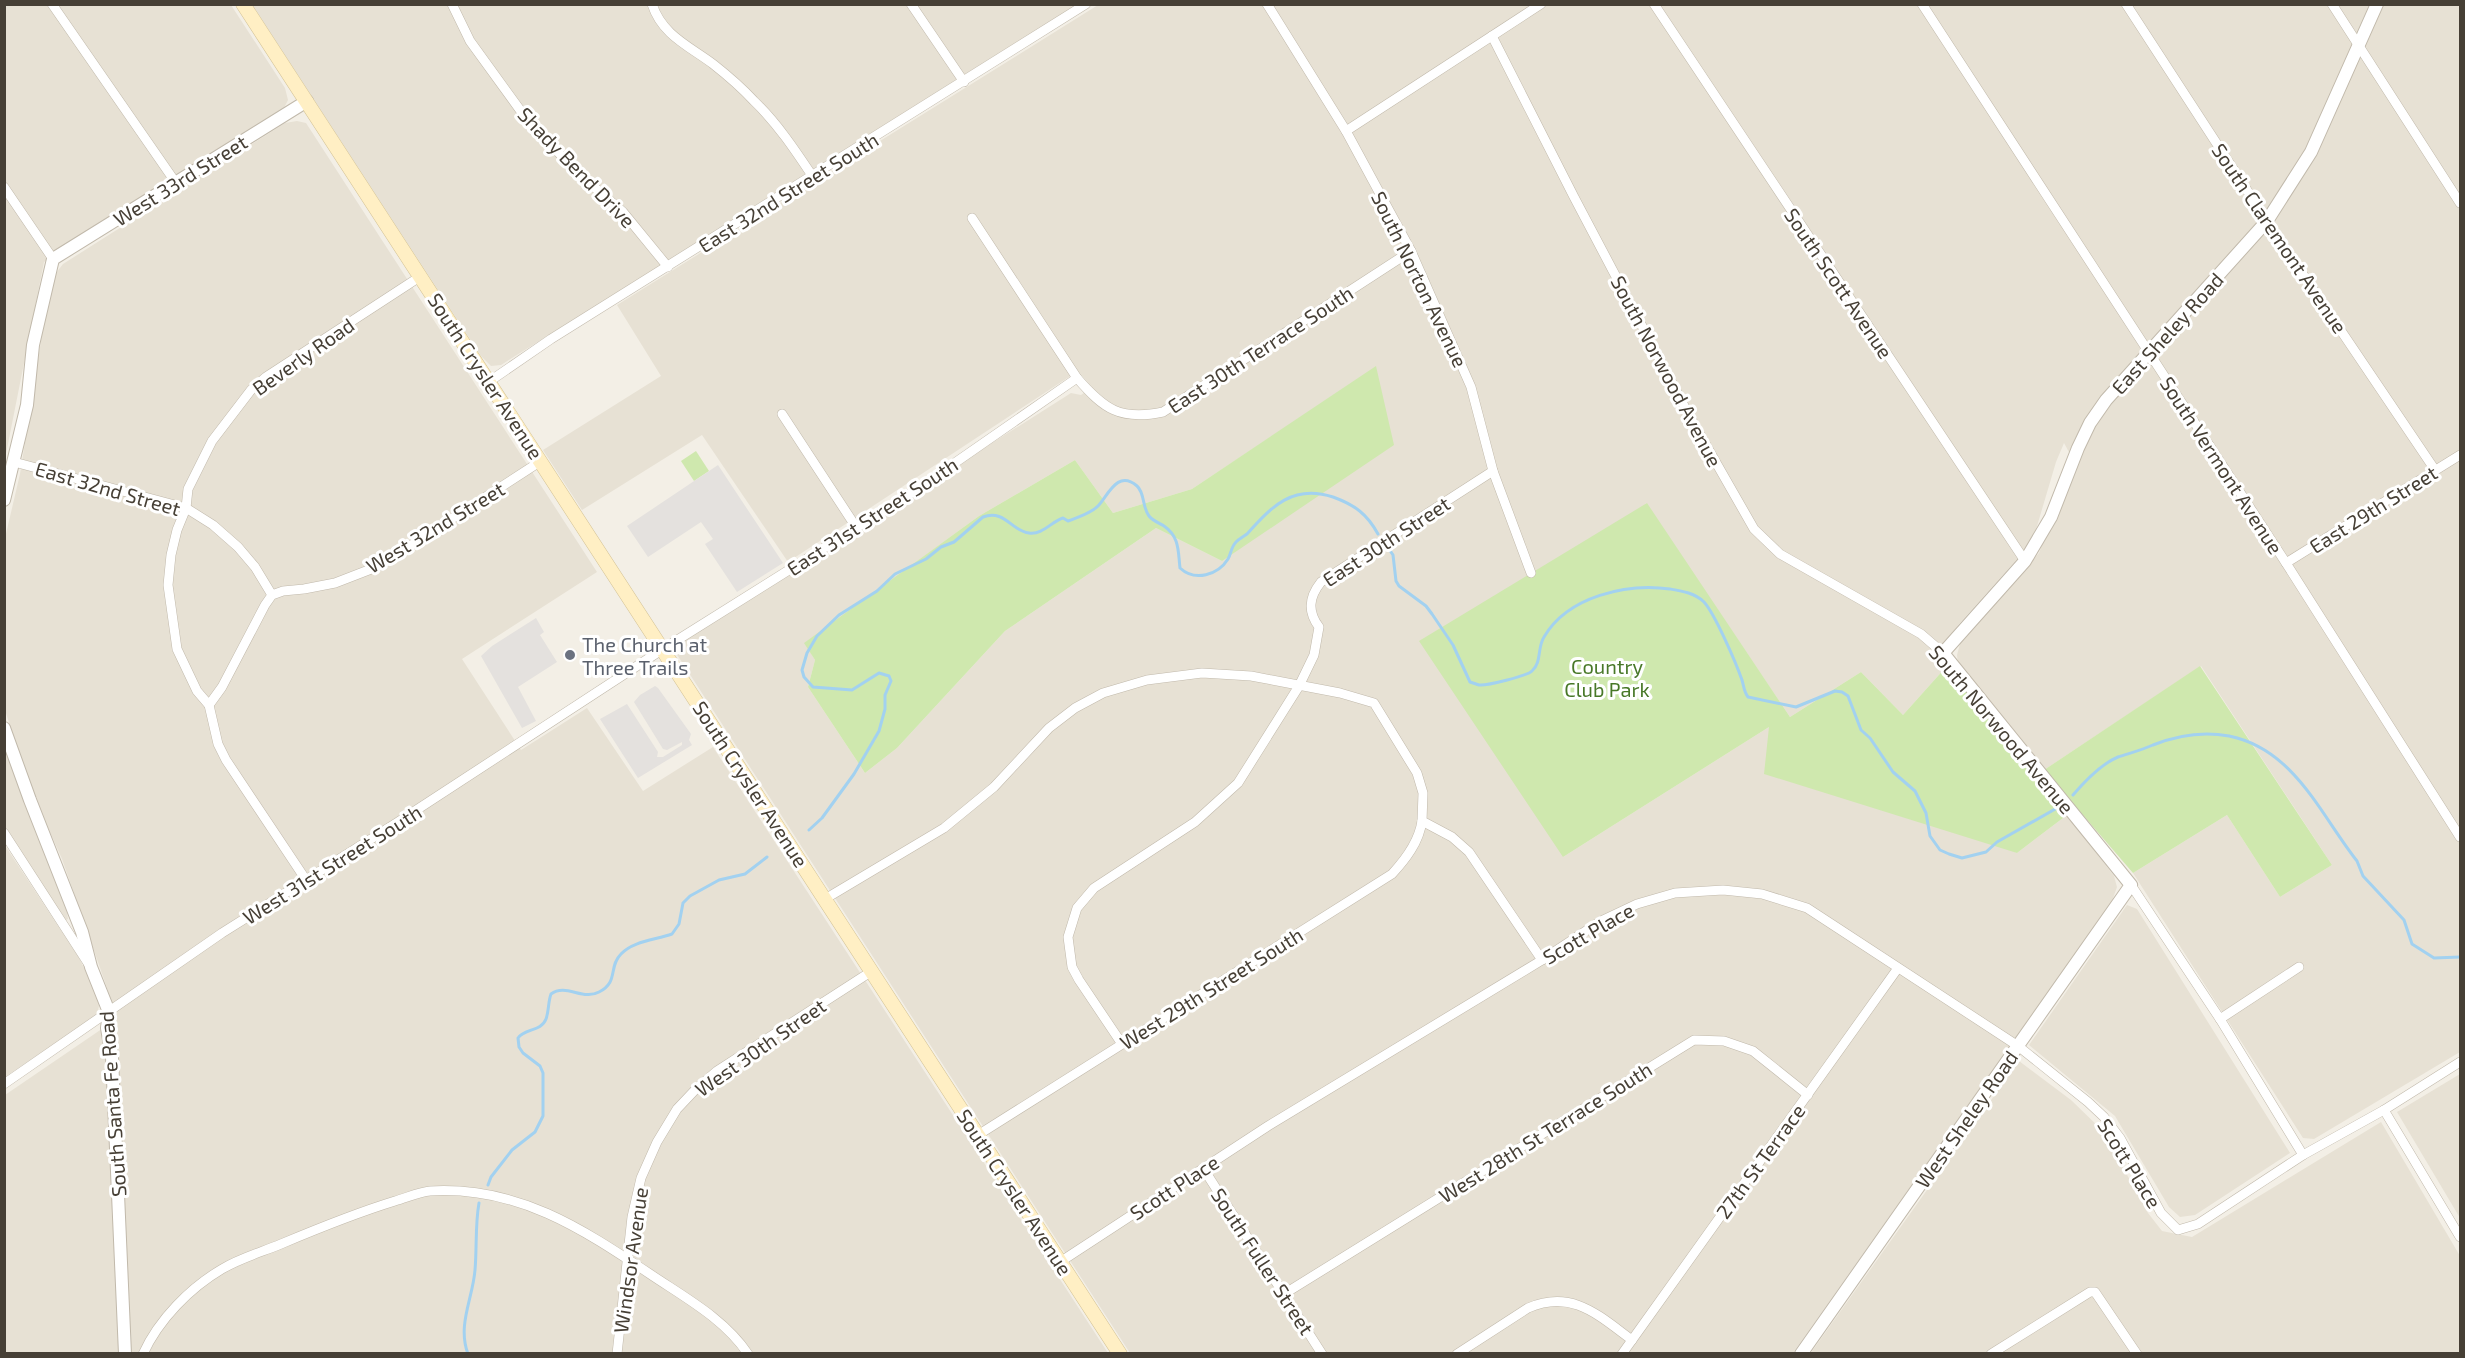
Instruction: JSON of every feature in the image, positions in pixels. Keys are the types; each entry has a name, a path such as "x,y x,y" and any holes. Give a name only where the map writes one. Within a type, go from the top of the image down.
{"main road":[{"name":"South Crysler Avenue","path":"243,4 1120,1353"}],"street":[{"path":"52,4 176,183"},
{"name":"Shady Bend Drive","path":"452,4 470,41 528,121 579,174 623,212 668,267"},
{"path":"652,4 657,19 670,34 714,65 755,101 787,137 813,177"},
{"path":"911,4 964,82"},
{"name":"East 32nd Street South","path":"489,381 552,339 1086,4"},
{"name":"South Norton Avenue","path":"1267,4 1346,131 1411,251 1471,387 1493,471 1531,573"},
{"path":"1346,131 1541,4"},
{"name":"South Scott Avenue","path":"1654,4 2025,561"},
{"name":"South Vermont Avenue","path":"1922,4 2286,563 2460,837"},
{"name":"South Claremont Avenue","path":"2126,4 2267,221 2435,470"},
{"path":"2332,4 2460,202"},
{"name":"East Sheley Road","path":"1943,653 2025,561 2051,517 2078,447 2090,423 2106,400 2267,221 2311,152 2377,4"},
{"name":"South Norwood Avenue","path":"1492,36 1690,417 1754,528 1780,554 1921,634 1943,653 2131,885 2220,1019 2303,1155"},
{"name":"West 33rd Street","path":"54,259 307,101"},
{"path":"4,500 27,405 33,345 54,259 6,191"},
{"name":"East 30th Terrace South","path":"972,218 1077,378 1096,401 1115,412 1143,416 1162,412 1411,251"},
{"name":"Beverly Road","path":"306,880 226,760 218,744 209,705 197,691 177,649 168,585 171,555 177,530 186,508 188,489 212,441 251,390 266,377 421,276"},
{"name":"East 31st Street South","path":"663,649 909,494 1077,378"},
{"path":"782,414 856,527"},
{"name":"East 29th Street","path":"2286,563 2460,455"},
{"name":"West 32nd Street","path":"272,595 282,591 335,583 379,566 541,461"},
{"name":"East 32nd Street","path":"14,462 186,508 213,525 238,547 255,567 272,595"},
{"name":"East 30th Street","path":"1299,686 1314,655 1319,627 1313,619 1310,606 1312,593 1321,582 1493,471"},
{"path":"209,705 222,687 272,595"},
{"name":"West 31st Street South","path":"4,1084 222,933 398,822 663,649"},
{"path":"825,899 944,828 994,787 1049,728 1074,708 1103,693 1147,680 1202,673 1251,676 1299,686 1238,783 1229,793 1195,822 1094,888 1077,908 1068,937 1072,967 1122,1044"},
{"name":"West 29th Street South","path":"978,1135 1392,874 1405,860 1420,831 1422,820 1423,793 1417,773 1374,704 1341,693 1299,686"},
{"name":"South Santa Fe Road","path":"4,728 33,810 82,932 91,967 109,1012 107,1028 112,1057 125,1353"},
{"path":"1422,820 1452,837 1469,852 1542,960"},
{"path":"4,833 91,967"},
{"name":"West Sheley Road","path":"1801,1353 2131,885"},
{"name":"Scott Place","path":"1060,1262 1268,1126 1542,960 1601,921 1637,904 1675,893 1723,890 1762,894 1807,908 2018,1046 2088,1102 2104,1118 2120,1138 2161,1213 2178,1230 2198,1224 2303,1155"},
{"name":"27th St Terrace","path":"1622,1353 1898,968"},
{"path":"2220,1019 2299,968"},
{"name":"West 30th Street","path":"661,1135 677,1108 717,1071 872,971"},
{"name":"West 28th St Terrace South","path":"1284,1294 1694,1040 1724,1041 1753,1051 1808,1095"},
{"path":"2303,1155 2384,1110 2460,1062"},
{"path":"2384,1110 2460,1237"},
{"name":"Windsor Avenue","path":"617,1353 632,1217 641,1178 661,1135"},
{"name":"South Fuller Street","path":"1203,1168 1322,1353"},
{"path":"143,1353 167,1317 198,1284 224,1267 345,1217 428,1191 470,1192 509,1199 557,1216 629,1260 712,1317 731,1332 748,1353"},
{"path":"1991,1353 2090,1292 2095,1292 2137,1353"},
{"path":"1457,1353 1528,1308 1539,1303 1557,1301 1580,1304 1632,1340"}],"shaded area":[{"path":"5,5 231,5 285,88 288,100 284,108 44,262 5,459"},
{"path":"252,5 1076,5 501,365 491,366 481,356"},
{"path":"1098,5 2460,5 2460,1052 2314,1139 2303,1138 2133,873 2227,815 2280,897 2332,865 2201,666 2044,770 1958,664 1957,655 1961,640 2039,553 2050,524 2070,454 2064,443 2035,533 2027,548 1959,624 1936,655 1946,667 1903,715 1861,672 1790,717 1646,503 1563,857 1769,727 2017,853 2067,815 2114,876 2117,887 2112,901 1793,1353 1130,1353 676,653 676,647 685,640 857,533 978,452 1071,393 1081,395 1092,387 1078,371 788,562 702,435 582,510 543,450 661,376 617,305","holes":["1376,367 1222,561 1156,528 1005,631 897,748 865,773 808,687 815,660 805,643 979,516 1075,460 1113,513 1192,489"]},
{"path":"297,121 306,123 597,572 462,659 521,750 587,708 643,791 713,747 1108,1353 5,1354 5,1095 112,1022 108,991 62,859 28,783 5,710 5,538 20,474 48,296 53,277 63,264 285,123"},
{"path":"718,465 783,563 737,592 705,544 713,539 701,522 648,557 627,526"},
{"path":"536,618 544,632 540,635 557,662 518,687 536,721 522,728 481,656 492,646"},
{"path":"655,686 691,734 689,740 692,745 638,778 600,719 627,704 658,752 657,757 663,757 682,745 682,742 667,750 663,749 634,702 640,695"},
{"path":"4,743 67,912 68,919 64,921 5,829"},
{"path":"4,844 79,958 94,988 99,1005 94,1017 5,1077"},
{"path":"2127,905 2137,909 2290,1153 2195,1215 2180,1217 2169,1207 2115,1116 2029,1045"},
{"path":"2019,1061 2071,1100 2103,1131 2148,1213 2162,1231 2192,1237 2381,1122 2460,1256 2460,1353 1810,1354"},
{"path":"2460,1074 2460,1218 2397,1112"}],"green space":[{"path":"1376,366 1394,445 1222,561 1156,528 1005,631 897,748 865,773 808,687 815,660 804,643 979,516 1075,460 1113,513 1192,489"},
{"path":"696,451 709,471 694,481 681,461"},
{"name":"Country Club Park","path":"1647,503 1790,717 1861,672 1903,715 1946,667 2067,815 2017,853 1764,774 1769,727 1563,857 1419,641"},
{"path":"2200,666 2332,865 2280,897 2227,815 2133,873 2044,770"}],"waterway":[{"path":"809,830 822,818 854,774 879,731 885,709 885,695 891,681 889,676 879,673 852,690 813,687 804,677 802,670 807,653 817,636 839,615 877,591 895,574 926,559 941,547 954,542 983,517 997,516 1017,529 1029,533 1039,532 1063,518 1068,521 1088,513 1095,509 1119,482 1130,482 1140,489 1149,516 1169,530 1176,540 1180,568 1199,576 1212,573 1224,565 1236,542 1284,500 1306,493 1333,497 1354,507 1365,516 1378,534"},
{"path":"1387,546 1393,555 1396,581 1399,586 1426,606 1432,614 1453,645 1470,682 1479,685 1490,684 1532,671 1537,663 1544,637 1568,611 1583,602 1600,595 1636,588 1670,589 1697,596 1709,608 1730,651 1748,697 1796,707 1835,691 1848,696 1861,730 1870,738 1893,772 1915,791 1926,813 1930,836 1940,850 1962,858 1986,852 1997,842 2057,808"},
{"path":"2073,795 2094,773 2112,760 2172,739 2209,734 2229,736 2252,743 2271,754 2304,786 2357,861 2363,876 2404,920 2412,944 2434,958 2460,957"},
{"path":"488,1185 491,1177 512,1150 535,1132 543,1116 543,1073 540,1066 523,1053 519,1047 518,1038 544,1023 551,994 563,990 587,995 599,992 609,984 617,959 626,950 632,946 672,934 679,924 683,903 690,896 719,880 745,874 767,857"},
{"path":"468,1354 464,1333 474,1280 479,1203"}],"place":[{"name":"The Church at Three Trails","path":"570,655"}]}
